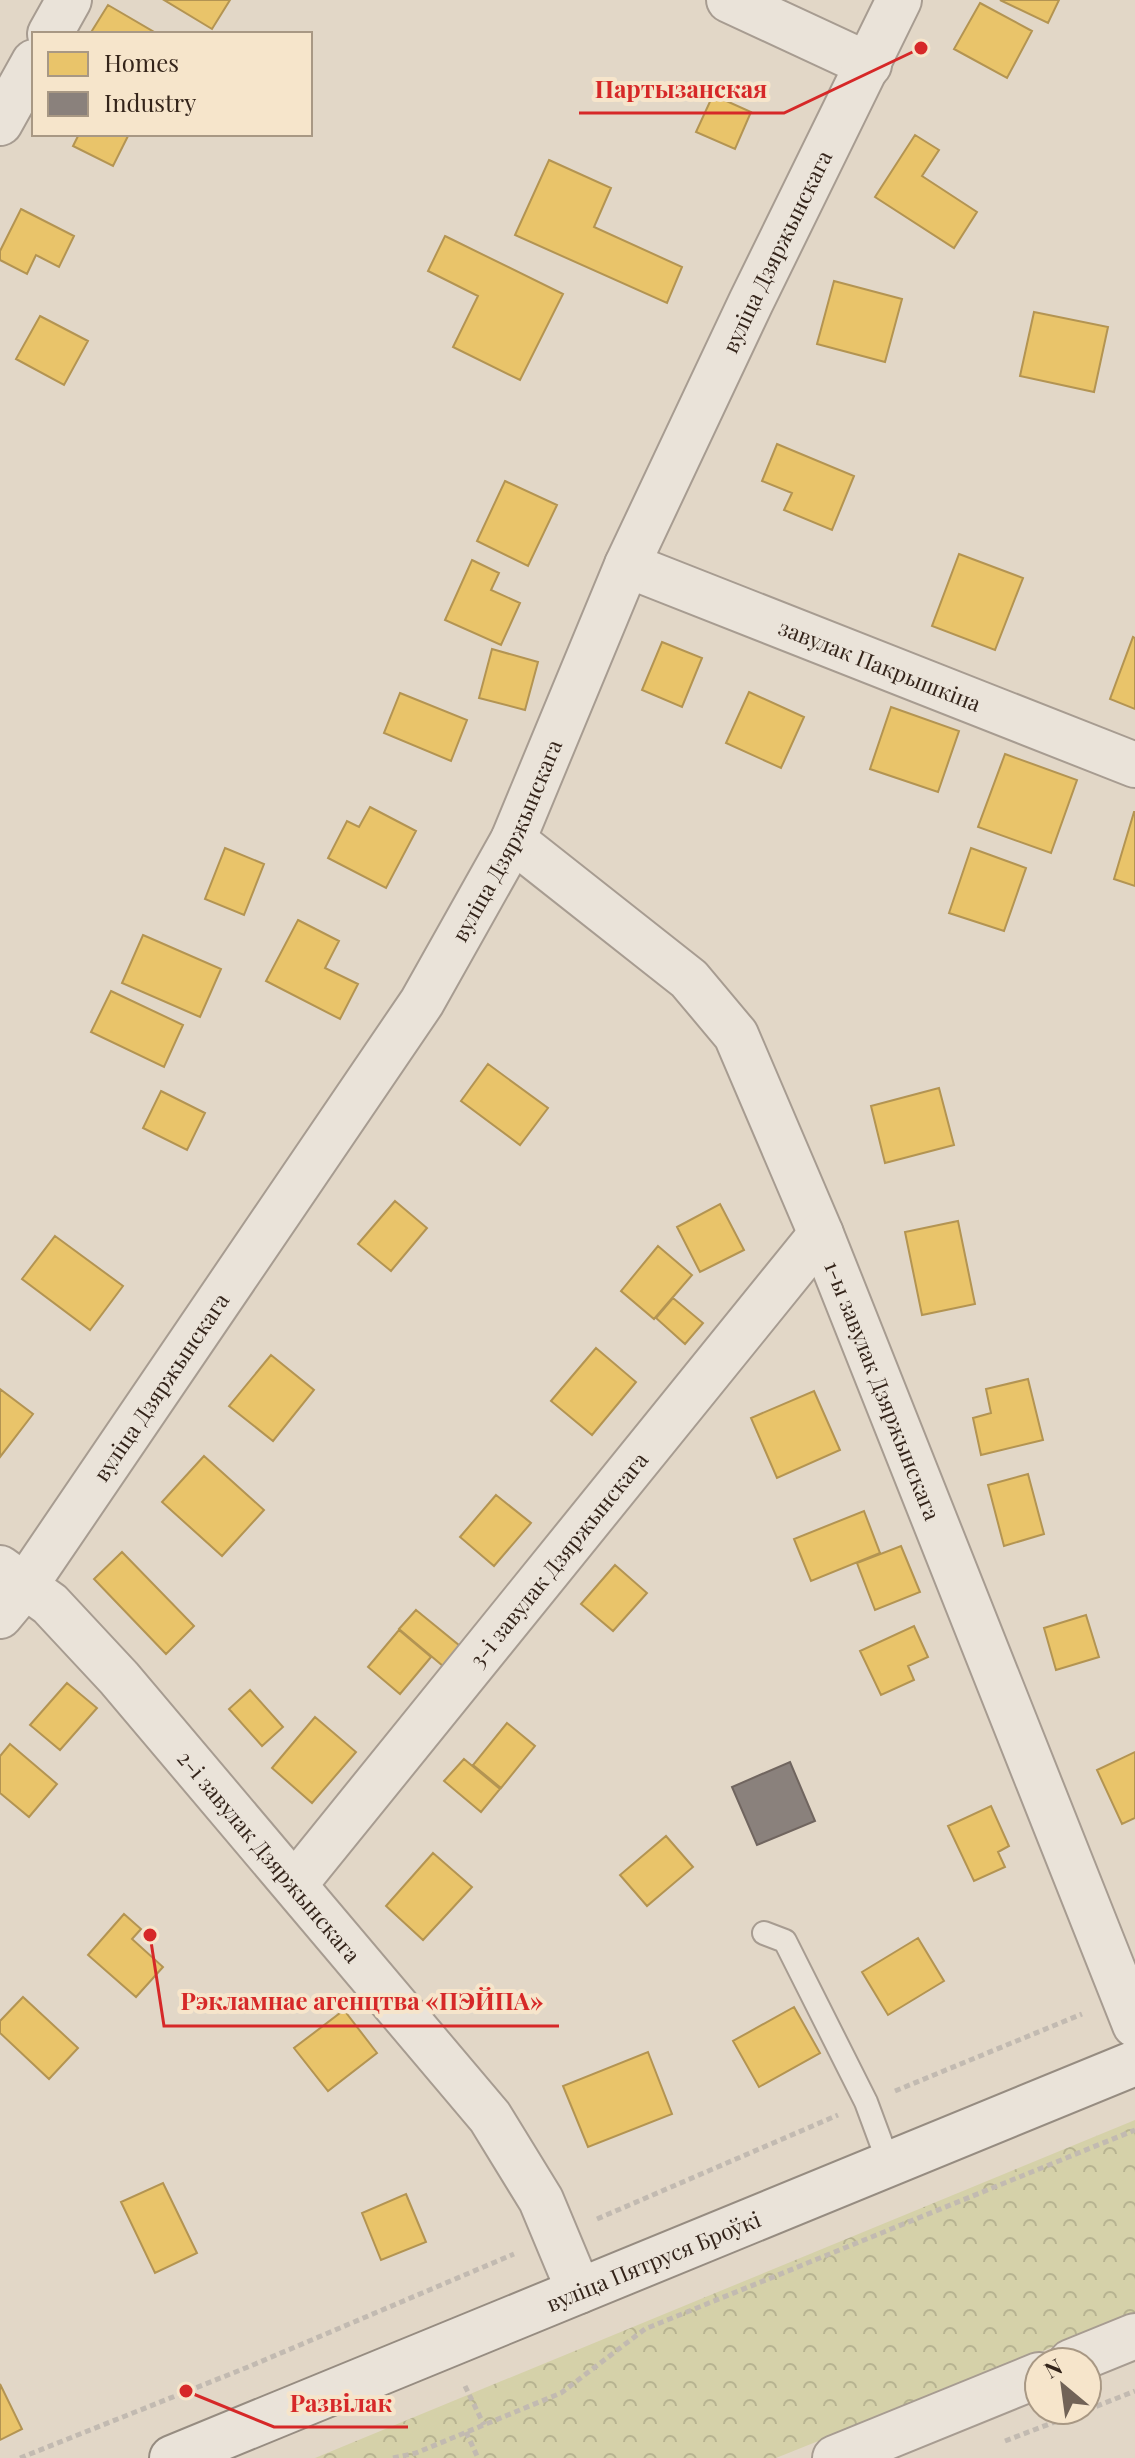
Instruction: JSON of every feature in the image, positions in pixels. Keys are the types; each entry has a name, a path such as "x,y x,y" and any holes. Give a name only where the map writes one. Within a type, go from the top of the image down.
{"street":[{"path":"51,32 69,0"},
{"path":"729,0 869,65"},
{"name":"вуліца Дзяржынскага","path":"8,1590 422,1002 513,840 627,565 899,0"},
{"path":"0,123 32,66"},
{"name":"завулак Пакрышкіна","path":"627,565 1135,765"},
{"name":"1-ы завулак Дзяржынскага","path":"513,840 689,979 736,1035 821,1234 1135,2025"},
{"name":"3-і завулак Дзяржынскага","path":"295,1884 821,1234"},
{"name":"2-і завулак Дзяржынскага","path":"8,1590 50,1604 119,1678 490,2117 541,2200 579,2291"},
{"name":"вуліца Пятруся Броўкі","path":"172,2458 1135,2063"},
{"path":"1103,2349 1135,2336"},
{"path":"835,2458 1023,2382"}],"lane":[{"path":"764,1933 785,1941 866,2102 889,2164"}],"path":[{"path":"393,2458 416,2453 561,2393 645,2329 1135,2130"},
{"path":"1103,2404 1135,2391"},
{"path":"1004,2442 1046,2426"},
{"path":"466,2432 478,2458"}],"green space":[{"path":"1135,2120 1135,2314 1055,2346 1023,2346 1023,2359 776,2458 315,2458"}],"building: Homes":[{"path":"164,0 230,0 212,29"},
{"path":"1000,0 1059,0 1048,23"},
{"path":"980,3 1032,31 1007,78 954,49"},
{"path":"108,5 154,32 91,32"},
{"path":"713,95 751,112 735,149 696,132"},
{"path":"915,135 939,150 922,176 977,212 954,248 875,197"},
{"path":"78,136 128,136 113,166 73,146"},
{"path":"549,160 611,188 594,227 682,267 667,303 515,235"},
{"path":"21,209 74,236 59,267 36,255 27,274 0,260 0,251"},
{"path":"445,236 563,294 520,380 453,347 478,296 428,271"},
{"path":"834,281 902,299 885,362 817,344"},
{"path":"1034,312 1108,327 1094,392 1020,376"},
{"path":"40,316 88,341 64,385 16,359"},
{"path":"777,444 854,476 832,530 784,510 792,493 762,481"},
{"path":"505,481 557,505 528,566 477,541"},
{"path":"959,554 1023,578 995,650 932,626"},
{"path":"472,560 499,573 491,590 520,603 501,645 445,620"},
{"path":"1135,638 1135,709 1110,699"},
{"path":"662,642 702,658 682,707 642,690"},
{"path":"492,649 538,662 525,710 479,698"},
{"path":"749,692 804,717 781,768 726,743"},
{"path":"400,693 467,720 451,761 384,733"},
{"path":"891,707 959,731 938,792 870,769"},
{"path":"1005,754 1077,780 1051,853 978,827"},
{"path":"370,807 416,831 386,888 328,858 347,821 359,827"},
{"path":"1135,812 1135,886 1114,879"},
{"path":"225,848 264,864 244,915 205,899"},
{"path":"971,848 1026,868 1004,931 949,913"},
{"path":"298,920 339,941 325,968 358,984 340,1019 266,981"},
{"path":"143,935 221,969 200,1017 122,983"},
{"path":"111,991 183,1025 164,1067 91,1032"},
{"path":"488,1064 548,1108 520,1145 461,1101"},
{"path":"939,1088 954,1145 885,1163 871,1106"},
{"path":"161,1091 205,1113 187,1150 143,1128"},
{"path":"395,1201 427,1228 391,1271 358,1244"},
{"path":"720,1204 744,1250 700,1272 677,1227"},
{"path":"958,1221 975,1304 922,1315 905,1232"},
{"path":"55,1236 123,1286 90,1330 22,1279"},
{"path":"658,1246 692,1275 654,1319 621,1291"},
{"path":"673,1298 703,1323 685,1344 656,1318"},
{"path":"596,1348 636,1382 592,1435 551,1401"},
{"path":"271,1355 314,1390 273,1441 229,1406"},
{"path":"1028,1379 1043,1440 981,1455 973,1418 991,1413 986,1389"},
{"path":"0,1389 33,1414 0,1457"},
{"path":"814,1391 840,1450 777,1478 751,1418"},
{"path":"204,1456 264,1510 222,1556 162,1502"},
{"path":"1028,1474 1044,1534 1004,1546 988,1485"},
{"path":"496,1495 531,1523 494,1566 460,1537"},
{"path":"864,1511 880,1553 811,1581 794,1539"},
{"path":"901,1546 920,1592 875,1610 857,1563"},
{"path":"122,1552 194,1626 166,1654 94,1579"},
{"path":"615,1565 647,1593 613,1631 581,1604"},
{"path":"416,1610 460,1646 443,1666 399,1629"},
{"path":"1086,1615 1099,1657 1056,1670 1044,1628"},
{"path":"914,1626 928,1657 908,1666 914,1680 881,1695 860,1651"},
{"path":"399,1630 431,1657 400,1694 368,1667"},
{"path":"67,1683 97,1708 60,1750 30,1725"},
{"path":"250,1690 283,1727 262,1746 229,1709"},
{"path":"315,1717 356,1752 312,1803 272,1768"},
{"path":"507,1723 535,1746 501,1788 473,1765"},
{"path":"10,1744 57,1784 29,1817 0,1793 0,1756"},
{"path":"1135,1752 1135,1818 1122,1824 1097,1770"},
{"path":"464,1759 500,1789 481,1812 444,1781"},
{"path":"991,1806 1009,1846 998,1852 1005,1867 974,1881 948,1826"},
{"path":"666,1836 693,1867 647,1906 620,1875"},
{"path":"433,1853 472,1887 423,1940 386,1906"},
{"path":"124,1914 141,1929 132,1939 163,1967 136,1997 88,1955"},
{"path":"918,1938 944,1981 888,2015 862,1972"},
{"path":"23,1997 78,2048 49,2079 0,2033 0,2021"},
{"path":"794,2007 820,2053 759,2087 733,2041"},
{"path":"344,2010 377,2053 328,2091 294,2048"},
{"path":"648,2052 672,2114 588,2147 563,2086"},
{"path":"163,2183 197,2253 155,2273 121,2202"},
{"path":"406,2194 426,2242 381,2260 362,2213"},
{"path":"0,2384 22,2429 0,2440"}],"building: Industry":[{"path":"790,1762 815,1821 757,1845 732,1787"}],"place":[{"name":"Партызанская","path":"921,48"},
{"name":"Рэкламнае агенцтва «ПЭЙПА»","path":"150,1935"},
{"name":"Развілак","path":"186,2391"}]}
